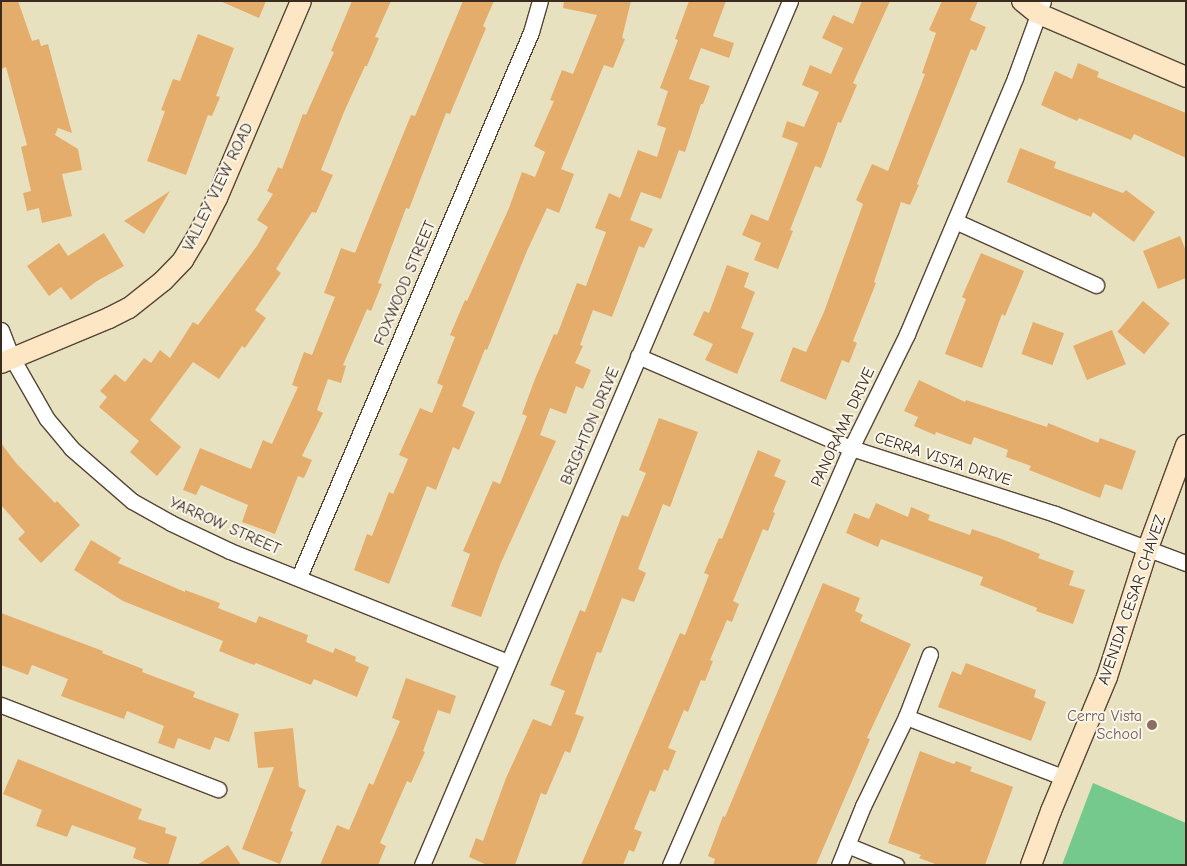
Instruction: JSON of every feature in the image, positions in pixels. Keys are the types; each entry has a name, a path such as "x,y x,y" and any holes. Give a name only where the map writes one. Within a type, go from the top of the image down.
{"street":[{"name":"VALLEY VIEW ROAD","path":"7,361 129,308 163,281 183,260 217,198 301,1"},
{"name":"FOXWOOD STREET","path":"299,577 531,32 540,1"},
{"name":"BRIGHTON DRIVE","path":"422,865 790,1"},
{"path":"1034,5 1186,77"},
{"name":"PANORAMA DRIVE","path":"670,865 851,448 907,334 955,221 1015,78 1034,5"},
{"path":"955,221 1096,284"},
{"name":"YARROW STREET","path":"1,330 7,361 35,400 72,448 104,479 132,501 171,523 230,551 508,662"},
{"name":"CERRA VISTA DRIVE","path":"638,356 851,448 1055,514 1186,563"},
{"name":"AVENIDA CESAR CHAVEZ","path":"1031,865 1107,677 1148,548 1186,445"},
{"path":"839,865 863,806 906,717 930,654"},
{"path":"1,705 218,789"},
{"path":"906,717 1065,778"},
{"path":"847,845 896,865"}],"green space":[{"path":"1093,783 1186,823 1186,865 1062,865"}],"building":[{"path":"1,1 18,1 32,41 39,39 41,46 48,44 72,133 58,128 55,135 78,149 82,170 62,174 72,216 42,223 39,208 27,211 23,193 31,191 21,147 27,145 6,67 1,69"},
{"path":"220,1 266,1 259,18"},
{"path":"352,1 391,1 375,37 379,38 344,112 321,170 333,175 316,213 312,212 276,269 281,273 255,310 266,318 245,348 242,346 219,379 193,362 150,420 181,447 157,476 130,452 139,441 99,407 107,397 100,391 115,374 125,382 144,358 151,363 160,350 170,358 193,322 198,325 257,246 268,227 257,220 273,194 267,191 278,167 282,169 303,114 306,115 334,52 331,51"},
{"path":"463,1 494,1 483,26 486,28 450,114 446,113 409,209 406,208 378,283 382,284 371,311 367,309 343,365 346,366 341,383 328,379 317,410 323,413 302,456 312,460 304,478 298,476 275,534 242,522 248,505 201,485 196,495 183,490 200,448 251,469 263,440 272,444 298,387 292,385 304,352 312,355 335,297 324,293 341,248 355,253 411,115 415,116"},
{"path":"564,1 631,1 622,38 625,39 613,68 604,65 561,169 574,174 559,213 547,208 527,251 487,350 485,349 462,406 475,412 459,450 453,447 436,490 427,486 389,584 354,570 367,534 372,536 389,492 393,494 408,459 399,455 420,408 432,413 443,386 437,383 455,337 450,335 509,208 522,172 535,177 545,152 534,146 554,101 550,100 562,70 573,74 597,15 563,8"},
{"path":"689,1 726,1 713,36 734,43 729,58 701,48 689,79 710,86 703,104 701,104 685,152 679,150 661,199 641,192 630,220 653,229 644,248 639,246 612,317 593,310 580,345 583,346 575,363 591,370 583,389 576,386 566,414 550,408 540,435 556,441 500,565 481,617 451,606 470,554 463,551 493,481 500,484 527,416 522,414 535,379 554,334 557,335 577,283 586,286 606,232 595,228 609,193 620,198 638,150 657,157 666,128 657,125 668,91 660,88 678,40 675,39"},
{"path":"862,1 890,1 853,83 857,85 841,123 838,122 821,168 815,166 790,230 793,231 778,269 754,260 761,243 742,235 751,214 768,221 798,143 782,137 787,121 804,127 819,92 802,85 810,65 831,74 843,48 822,38 833,15 853,24"},
{"path":"942,1 978,1 970,20 986,27 976,51 971,49 910,205 901,202 874,282 876,283 853,341 857,343 849,363 842,360 826,400 780,381 793,347 806,352 824,312 863,204 856,200 872,164 888,171 925,74 922,73 936,33 929,30"},
{"path":"198,34 234,48 216,96 220,97 212,116 208,115 186,175 147,161 165,111 161,110 173,79 180,81"},
{"path":"1078,63 1099,72 1097,77 1186,113 1186,158 1134,134 1131,140 1079,118 1077,121 1041,105 1055,71 1072,79"},
{"path":"1020,148 1056,162 1054,168 1123,193 1126,190 1155,212 1134,242 1093,212 1091,217 1007,182"},
{"path":"170,191 144,234 124,221"},
{"path":"104,233 124,266 97,281 71,300 61,287 49,296 27,266 59,243 68,256"},
{"path":"1180,236 1186,251 1186,278 1158,289 1143,251"},
{"path":"981,253 1024,271 1005,316 1002,314 982,368 945,354 966,299 962,297"},
{"path":"727,265 749,273 744,287 755,292 741,328 754,333 737,374 705,360 713,344 693,335 704,311 709,313"},
{"path":"1143,301 1170,323 1144,354 1117,332"},
{"path":"1033,322 1064,333 1052,365 1021,354"},
{"path":"1112,330 1126,364 1087,380 1073,346"},
{"path":"919,380 965,402 966,400 1047,427 1048,423 1098,443 1100,438 1136,451 1122,490 1105,484 1100,498 1029,470 1031,466 1006,457 1008,450 974,437 971,445 936,432 935,435 914,426 918,417 904,411"},
{"path":"659,418 698,432 670,507 663,504 638,569 646,573 634,602 622,598 601,653 597,652 575,714 584,717 570,753 565,751 546,795 541,793 515,865 487,865 469,857 476,838 483,841 506,778 533,719 551,726 565,691 550,685 580,610 585,612 622,515 628,517 646,473 639,470"},
{"path":"1,443 16,463 55,503 57,501 80,525 41,563 18,539 25,532 1,505"},
{"path":"758,450 781,460 774,476 786,481 773,512 775,513 768,531 763,529 733,601 739,604 732,622 727,620 710,660 713,661 705,681 701,680 688,712 684,710 668,748 676,751 668,771 664,769 655,792 650,790 634,829 642,832 634,852 629,850 623,865 581,865 680,633 685,635 709,575 704,573 719,538 722,539"},
{"path":"876,503 908,517 911,507 930,515 928,520 970,535 972,529 999,538 1040,554 1038,558 1074,571 1069,585 1085,590 1073,624 1036,611 1037,608 980,585 983,577 881,539 878,547 846,533 854,513 869,519"},
{"path":"91,540 121,558 118,563 185,592 185,590 220,603 218,608 256,623 259,616 308,635 306,642 333,653 335,648 356,657 355,661 369,667 357,697 314,679 311,685 256,663 254,665 219,651 223,641 123,601 74,570"},
{"path":"823,583 860,598 855,611 863,615 860,621 911,644 867,738 870,739 816,865 713,865 715,859 708,856 723,816 725,817"},
{"path":"1,613 103,651 102,653 143,669 142,672 195,692 193,697 239,714 229,742 215,737 210,750 178,738 174,749 158,743 164,726 127,711 124,719 61,696 68,679 32,665 28,675 1,665"},
{"path":"966,663 1036,690 1034,697 1046,702 1031,741 938,707 952,671 961,675"},
{"path":"406,678 456,696 450,714 438,710 423,751 425,752 411,783 407,781 380,843 386,846 378,865 320,865 337,825 349,830 369,783 373,785 400,721 392,718"},
{"path":"293,728 299,787 306,790 290,831 293,832 280,864 242,849 274,767 258,768 254,732"},
{"path":"920,751 954,764 956,761 972,767 970,771 1013,787 985,865 938,865 919,858 921,855 888,843"},
{"path":"18,759 142,809 138,819 166,828 165,833 177,837 168,865 152,865 133,858 136,848 72,825 67,837 36,826 42,810 3,794"},
{"path":"228,845 241,865 197,865"}],"place":[{"name":"Cerra Vista School","path":"1152,725"}]}
